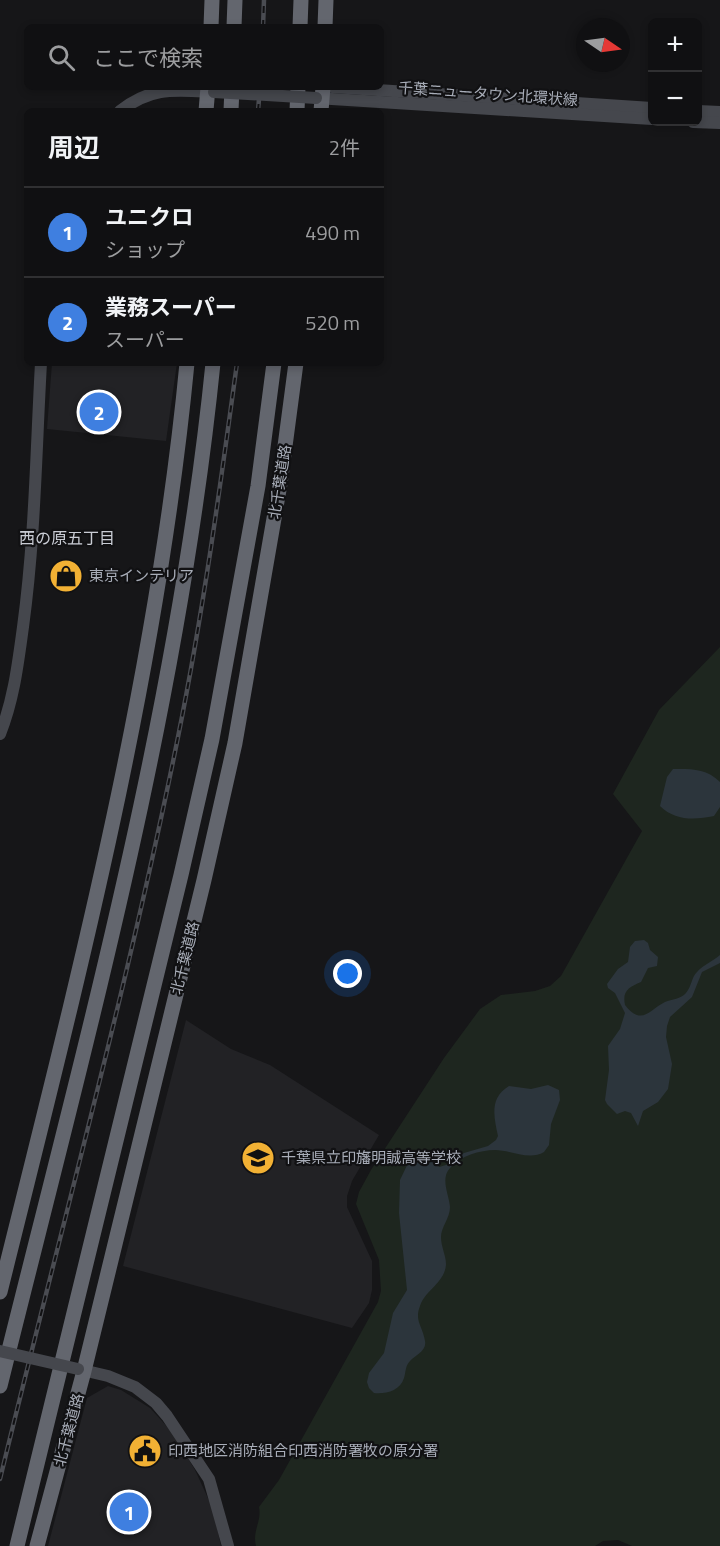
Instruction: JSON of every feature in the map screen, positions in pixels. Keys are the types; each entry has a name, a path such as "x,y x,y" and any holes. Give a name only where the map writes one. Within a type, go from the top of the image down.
{"highway":[{"path":"211,24 212,0"},
{"path":"234,24 235,0"},
{"path":"300,24 301,0"},
{"path":"325,24 326,0"},
{"path":"207,108 210,90"},
{"path":"231,108 232,90"},
{"path":"297,108 298,90"},
{"path":"0,1292 102,874 137,710 166,541 187,366"},
{"path":"0,1386 130,861 149,773 177,625 213,366"},
{"name":"北千葉道路","path":"17,1546 176,898 212,739 258,486 274,366"},
{"name":"北千葉道路","path":"37,1546 204,880 235,743 280,484 296,366"}],"street":[{"path":"122,108 143,90"},
{"path":"125,108 151,93 171,90 323,96"},
{"name":"千葉ニュータウン北環状線","path":"323,96 648,108"},
{"name":"千葉ニュータウン北環状線","path":"323,96 648,119"},
{"path":"702,111 720,112"},
{"path":"702,122 720,123"},
{"path":"0,734 15,684 27,593 33,528 41,366"},
{"path":"0,1352 108,1376 135,1387 156,1404 167,1416 209,1479 228,1546"}],"shaded area":[{"path":"52,366 177,366 166,441 47,429"},
{"path":"720,647 720,1546 632,1546 618,1540 603,1541 595,1546 256,1546 259,1507 279,1480 378,1302 381,1291 379,1260 356,1204 359,1192 444,1058 480,1009 501,995 535,991 550,986 561,976 642,831 613,794 659,710"},
{"path":"673,769 692,769 704,772 720,782 720,807 714,816 679,817 660,806 667,777"},
{"path":"644,940 658,957 657,966 648,968 641,982 626,993 625,1005 636,1015 641,1016 665,1002 682,997 699,970 720,955 720,963 702,972 692,997 670,1017 666,1037 672,1064 668,1089 658,1102 643,1111 638,1126 631,1113 625,1111 617,1114 605,1100 609,1070 608,1046 620,1029 625,1013 615,993 608,988 607,984 618,969 628,962 630,947 635,941"},
{"name":"千葉県立印旛明誠高等学校","path":"186,1020 231,1049 270,1065 379,1135 352,1181 347,1196 347,1207 372,1261 372,1290 369,1303 352,1328 123,1266"},
{"path":"548,1085 559,1090 560,1100 551,1124 549,1145 544,1152 532,1155 501,1150 483,1151 459,1160 447,1172 445,1182 450,1207 441,1237 446,1264 445,1271 426,1295 418,1311 418,1320 425,1341 424,1348 408,1363 404,1378 396,1389 374,1393 367,1382 369,1373 384,1353 393,1313 407,1290 399,1213 400,1180 411,1157 434,1160 439,1167 464,1153 488,1146 498,1136 494,1108 498,1096 509,1086 531,1089"},
{"path":"108,1386 121,1390 150,1408 172,1432 195,1470 213,1509 221,1546 48,1546 87,1398"}],"railway":[{"path":"263,24 264,0"},
{"path":"258,108 260,90"},
{"path":"0,1479 116,1016 178,737 195,644 237,366"}],"place":[{"name":"業務スーパー","path":"99,412"},
{"name":"東京インテリア","path":"66,576"},
{"name":"千葉県立印旛明誠高等学校","path":"258,1158"},
{"name":"印西地区消防組合印西消防署牧の原分署","path":"145,1451"},
{"name":"ユニクロ","path":"129,1512"}],"district":[{"name":"西の原五丁目","path":"67,538"}]}
